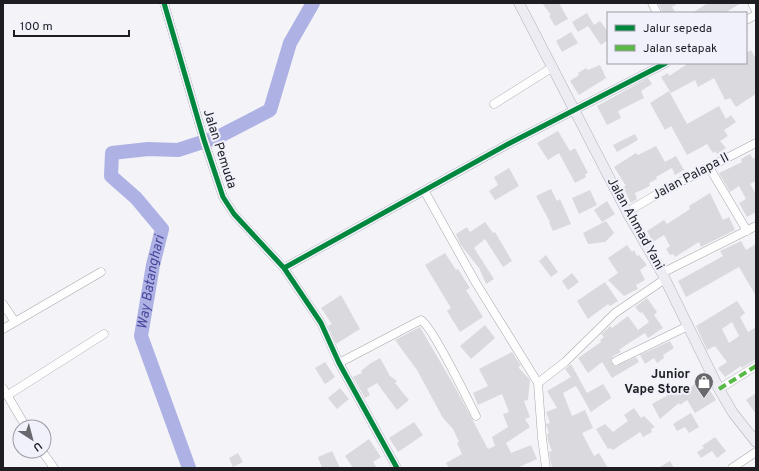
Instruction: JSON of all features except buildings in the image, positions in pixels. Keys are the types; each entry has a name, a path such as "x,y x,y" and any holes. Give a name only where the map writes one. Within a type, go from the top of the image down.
{"main road":[{"name":"Jalan Ahmad Yani","path":"519,3 627,212 663,276 719,389 733,413 756,442"}],"street":[{"name":"Jalan Pemuda","path":"164,3 204,140 223,197 234,214 284,268 321,323 339,363 397,468"},
{"path":"652,3 656,12"},
{"path":"752,3 756,11"},
{"path":"747,20 756,15"},
{"path":"284,268 424,192 510,143 664,64"},
{"path":"494,104 553,67"},
{"name":"Jalan Palapa II","path":"627,212 756,143"},
{"path":"709,167 747,231"},
{"path":"424,192 476,284 538,383 546,468"},
{"path":"538,383 564,362 615,313 663,276 756,226"},
{"path":"3,330 100,272"},
{"path":"3,304 15,322"},
{"path":"339,363 421,320 426,324 434,337 476,416"},
{"path":"616,361 688,326"},
{"path":"8,395 104,334"},
{"path":"719,389 756,366"},
{"path":"3,388 22,419"},
{"path":"732,468 756,452"},
{"path":"48,459 54,468"}],"waterway":[{"name":"Way Batanghari","path":"189,468 141,336 153,265 162,229 136,198 111,176 112,153 148,149 178,150 218,137 270,110 290,43 313,3"}],"marked path":[{"path":"719,389 756,366"}],"cycle path":[{"path":"164,3 204,140 223,197 234,214 284,268 321,323 339,363 397,468"},
{"path":"284,268 510,143 664,64"}],"place":[{"name":"Junior Vape Store","path":"704,399"}]}
